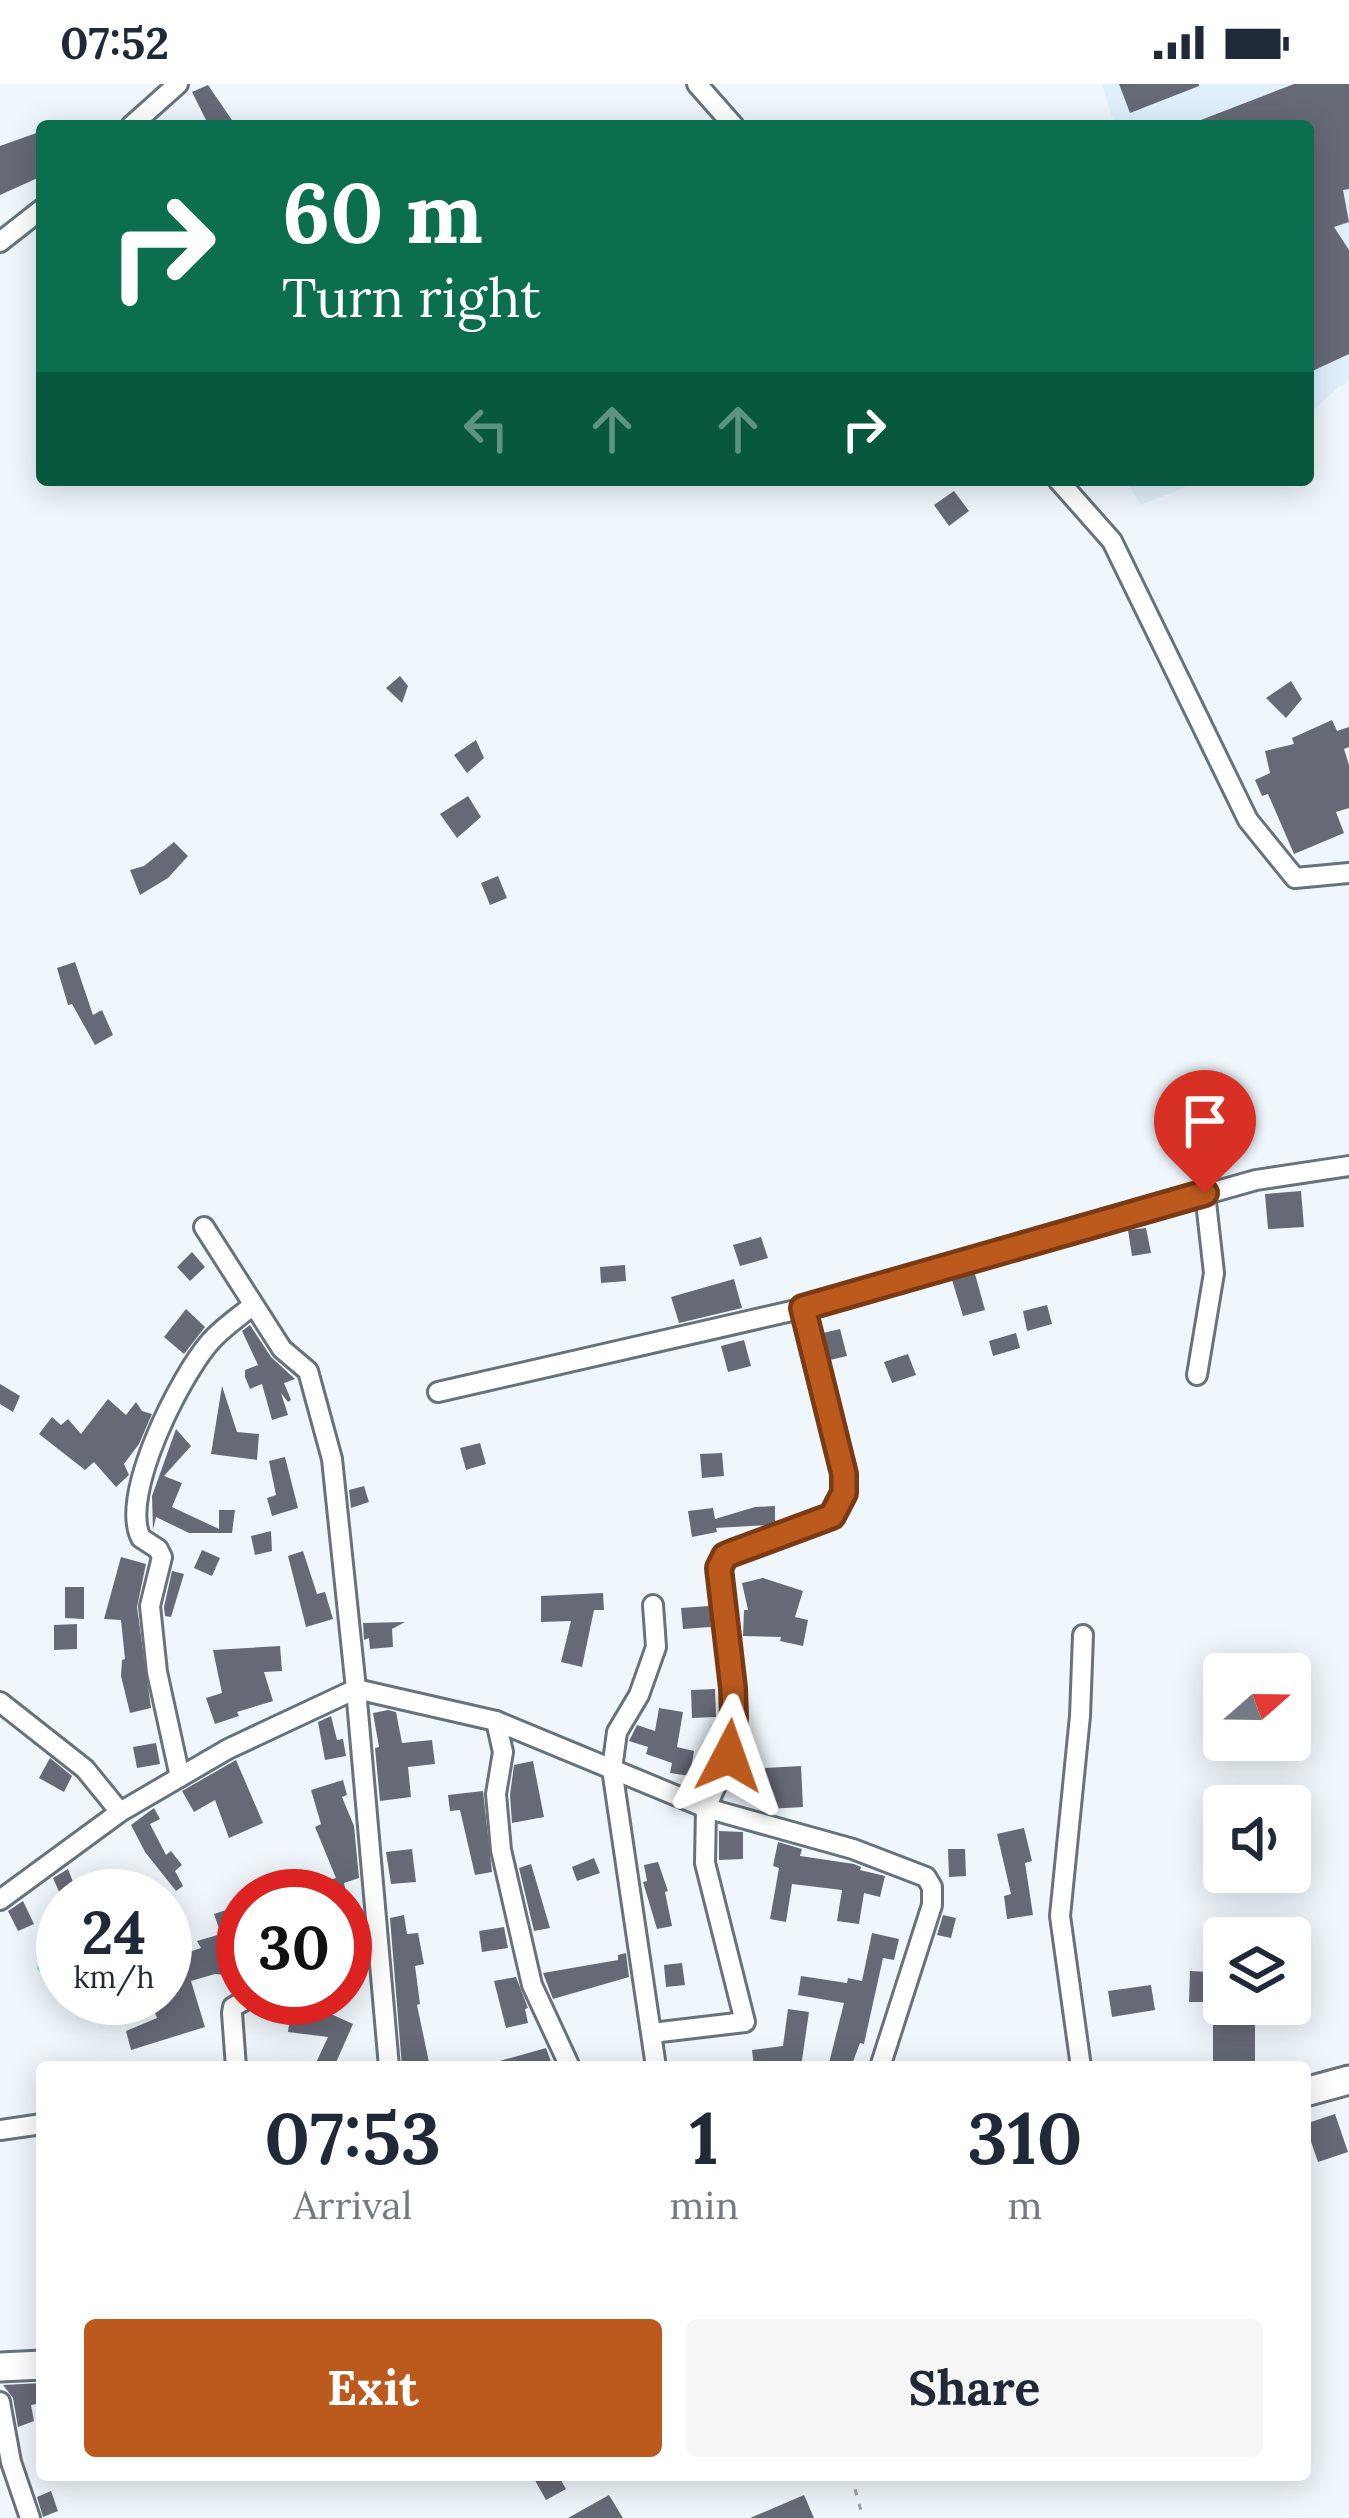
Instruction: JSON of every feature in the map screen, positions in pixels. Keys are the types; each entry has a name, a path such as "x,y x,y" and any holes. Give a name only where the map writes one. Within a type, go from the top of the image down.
{"main road":[{"path":"1311,2090 1349,2080"},
{"path":"0,2367 36,2365"}],"street":[{"path":"138,120 178,84"},
{"path":"698,84 729,120"},
{"path":"0,242 36,214"},
{"path":"1063,486 1112,541 1248,820 1295,878 1349,873"},
{"path":"439,1392 803,1308 1256,1180 1349,1166"},
{"path":"1197,1375 1214,1273 1205,1193"},
{"path":"204,1227 282,1349 308,1372 332,1459 388,2061"},
{"path":"180,1777 150,1606 161,1557 158,1549 141,1538 136,1512 157,1428 210,1342 253,1305"},
{"path":"652,2033 745,2023 705,1863 706,1808 729,1756 734,1718 719,1568 725,1556 832,1516 844,1493 844,1474 803,1308"},
{"path":"653,1605 656,1647 639,1695 617,1732 612,1768 655,2061"},
{"path":"1080,2061 1060,1916 1080,1716 1083,1635"},
{"path":"0,1900 120,1812 227,1749 356,1689 496,1721 706,1808 853,1849 926,1877 932,1887 932,1905 882,2061"},
{"path":"0,1702 85,1769 120,1812"},
{"path":"496,1721 503,1751 496,1794 501,1850 532,1984 567,2061"},
{"path":"233,2025 236,2061"},
{"path":"0,2130 36,2125"},
{"path":"0,2402 10,2462 30,2518"}],"path":[{"path":"853,2481 863,2518"}],"shaded area":[{"path":"1102,84 1349,84 1349,382 1314,410 1314,120 1113,120"},
{"path":"1129,486 1188,486 1141,505"}],"building":[{"path":"1119,84 1199,84 1199,86 1130,113"},
{"path":"1294,84 1349,84 1349,189 1343,190 1349,222 1334,227 1349,250 1349,354 1314,370 1314,120 1201,120"},
{"path":"208,85 232,120 206,120 192,92"},
{"path":"36,133 36,179 0,195 0,146"},
{"path":"954,491 969,511 949,526 934,505"},
{"path":"400,676 408,686 402,703 386,688"},
{"path":"1291,681 1302,699 1286,718 1266,698"},
{"path":"1332,720 1337,731 1349,727 1349,747 1344,749 1349,765 1349,808 1336,812 1344,833 1294,854 1268,794 1262,796 1255,780 1270,773 1265,751 1294,744 1292,738"},
{"path":"476,740 484,758 467,773 454,755"},
{"path":"468,796 481,817 457,838 440,814"},
{"path":"174,842 188,856 168,878 140,895 130,870 144,866"},
{"path":"498,876 507,898 490,905 481,883"},
{"path":"75,962 93,1015 102,1010 113,1035 95,1045 72,1004 68,1005 57,968"},
{"path":"1301,1191 1304,1227 1268,1229 1265,1194"},
{"path":"1146,1228 1151,1253 1132,1256 1128,1230"},
{"path":"761,1237 768,1258 740,1266 733,1245"},
{"path":"192,1252 205,1267 190,1281 177,1267"},
{"path":"625,1265 626,1281 601,1283 600,1267"},
{"path":"975,1274 985,1310 963,1316 952,1280"},
{"path":"734,1279 742,1308 679,1323 671,1297"},
{"path":"1047,1305 1052,1324 1027,1331 1023,1311"},
{"path":"186,1309 205,1327 184,1354 164,1337"},
{"path":"250,1325 271,1357 295,1379 284,1383 291,1400 281,1393 288,1415 272,1420 262,1384 250,1389 245,1370 258,1365 242,1331"},
{"path":"840,1329 847,1356 830,1360 823,1333"},
{"path":"1016,1333 1020,1348 993,1356 989,1341"},
{"path":"744,1340 751,1366 728,1372 721,1346"},
{"path":"908,1354 916,1375 892,1383 884,1362"},
{"path":"0,1384 20,1396 13,1412 0,1404"},
{"path":"222,1386 237,1432 259,1434 257,1460 211,1454"},
{"path":"108,1399 126,1415 136,1402 152,1414 124,1464 129,1475 116,1487 94,1462 85,1470 39,1434 52,1417 61,1425 68,1419 81,1434"},
{"path":"176,1429 191,1446 164,1476 182,1483 172,1507 219,1529 219,1510 235,1510 232,1533 189,1533 156,1517 153,1530 152,1496"},
{"path":"480,1443 486,1464 466,1470 460,1448"},
{"path":"722,1453 724,1476 702,1478 700,1454"},
{"path":"285,1457 298,1508 272,1516 267,1498 276,1495 269,1461"},
{"path":"364,1486 369,1502 351,1508 349,1490"},
{"path":"775,1506 775,1523 716,1528 717,1532 692,1537 688,1511 713,1508 715,1519"},
{"path":"271,1531 272,1551 255,1555 251,1536"},
{"path":"202,1550 220,1558 212,1576 194,1568"},
{"path":"303,1551 317,1594 325,1592 333,1619 306,1627 288,1556"},
{"path":"121,1557 146,1564 137,1607 151,1708 130,1713 121,1676 125,1659 121,1620 104,1619"},
{"path":"172,1571 184,1574 171,1617 165,1616 164,1607"},
{"path":"763,1578 803,1591 795,1617 808,1620 803,1646 780,1641 781,1637 743,1636 744,1610 748,1610 742,1583"},
{"path":"65,1587 84,1587 84,1619 65,1618"},
{"path":"603,1593 604,1610 594,1610 582,1667 561,1662 571,1621 541,1622 541,1596"},
{"path":"709,1606 711,1627 683,1629 681,1608"},
{"path":"405,1622 392,1629 393,1647 370,1649 369,1638 364,1640 363,1623"},
{"path":"77,1624 77,1649 54,1650 54,1625"},
{"path":"280,1646 282,1671 264,1672 273,1701 215,1724 206,1698 222,1693 213,1650"},
{"path":"715,1689 716,1717 692,1718 691,1690"},
{"path":"659,1708 683,1712 677,1747 694,1751 690,1776 670,1773 672,1763 646,1754 648,1747 629,1741 637,1725 655,1731"},
{"path":"396,1712 402,1743 432,1740 435,1764 408,1767 411,1797 380,1801 373,1713"},
{"path":"331,1716 346,1756 325,1760 318,1722"},
{"path":"156,1743 160,1764 137,1768 133,1747"},
{"path":"50,1758 72,1776 64,1792 39,1778"},
{"path":"236,1760 263,1823 229,1838 215,1800 194,1812 182,1791"},
{"path":"533,1761 544,1817 512,1823 514,1765"},
{"path":"801,1766 803,1807 767,1809 765,1768"},
{"path":"343,1780 347,1795 342,1797 354,1826 358,1869 332,1869 315,1827 321,1824 311,1790"},
{"path":"483,1791 492,1872 475,1875 460,1810 450,1811 448,1795"},
{"path":"154,1808 160,1819 150,1824 166,1855 171,1851 182,1865 159,1869 131,1825"},
{"path":"1024,1828 1032,1861 1025,1863 1033,1915 1007,1919 1004,1896 1011,1894 997,1834"},
{"path":"719,1831 743,1832 743,1859 719,1860"},
{"path":"778,1842 802,1849 800,1856 854,1864 885,1876 880,1897 864,1893 859,1924 837,1921 842,1890 792,1884 786,1922 770,1919 779,1868 773,1866"},
{"path":"412,1849 416,1882 391,1884 386,1852"},
{"path":"948,1849 965,1849 966,1876 949,1877"},
{"path":"594,1858 600,1873 577,1881 572,1867"},
{"path":"658,1862 672,1926 657,1929 643,1882 647,1881 644,1865"},
{"path":"531,1864 550,1928 534,1931 519,1868"},
{"path":"23,1901 34,1924 18,1931 8,1911"},
{"path":"404,1915 407,1934 418,1933 424,1964 415,1966 417,2005 429,2061 402,2061 390,1918"},
{"path":"943,1915 956,1918 951,1938 937,1935"},
{"path":"504,1927 508,1948 482,1952 479,1931"},
{"path":"872,1933 899,1939 894,1960 883,1958 864,2044 860,2043 853,2061 830,2061 844,2003 798,1995 801,1976 862,1981"},
{"path":"216,1935 216,1974 192,1981 192,1951 201,1948 197,1941"},
{"path":"626,1953 629,1977 553,1999 543,1973 618,1960 618,1955"},
{"path":"682,1963 685,1985 666,1987 664,1965"},
{"path":"1190,1971 1203,1972 1203,2002 1189,2002"},
{"path":"516,1977 528,2008 528,2023 506,2028 494,1981"},
{"path":"192,1984 205,2027 131,2050 126,2031 140,2025 192,2025"},
{"path":"1151,1985 1155,2010 1112,2017 1108,1991"},
{"path":"788,2009 809,2012 802,2061 753,2061 752,2050 783,2046"},
{"path":"289,2025 353,2025 337,2061 317,2061 328,2037 288,2032"},
{"path":"1213,2025 1255,2025 1255,2061 1213,2061"},
{"path":"546,2048 551,2061 500,2061"},
{"path":"1335,2114 1348,2152 1318,2162 1311,2122"},
{"path":"36,2383 36,2404 31,2405 34,2421 18,2427 13,2398 3,2385"},
{"path":"535,2481 561,2481 566,2489 546,2500"},
{"path":"51,2491 58,2511 43,2517 37,2497"},
{"path":"609,2495 623,2518 568,2518"},
{"path":"804,2495 814,2518 750,2518"}],"route":[{"path":"729,1756 733,1688 719,1568 725,1556 822,1522 832,1516 844,1493 844,1474 803,1308 1205,1193"}]}
